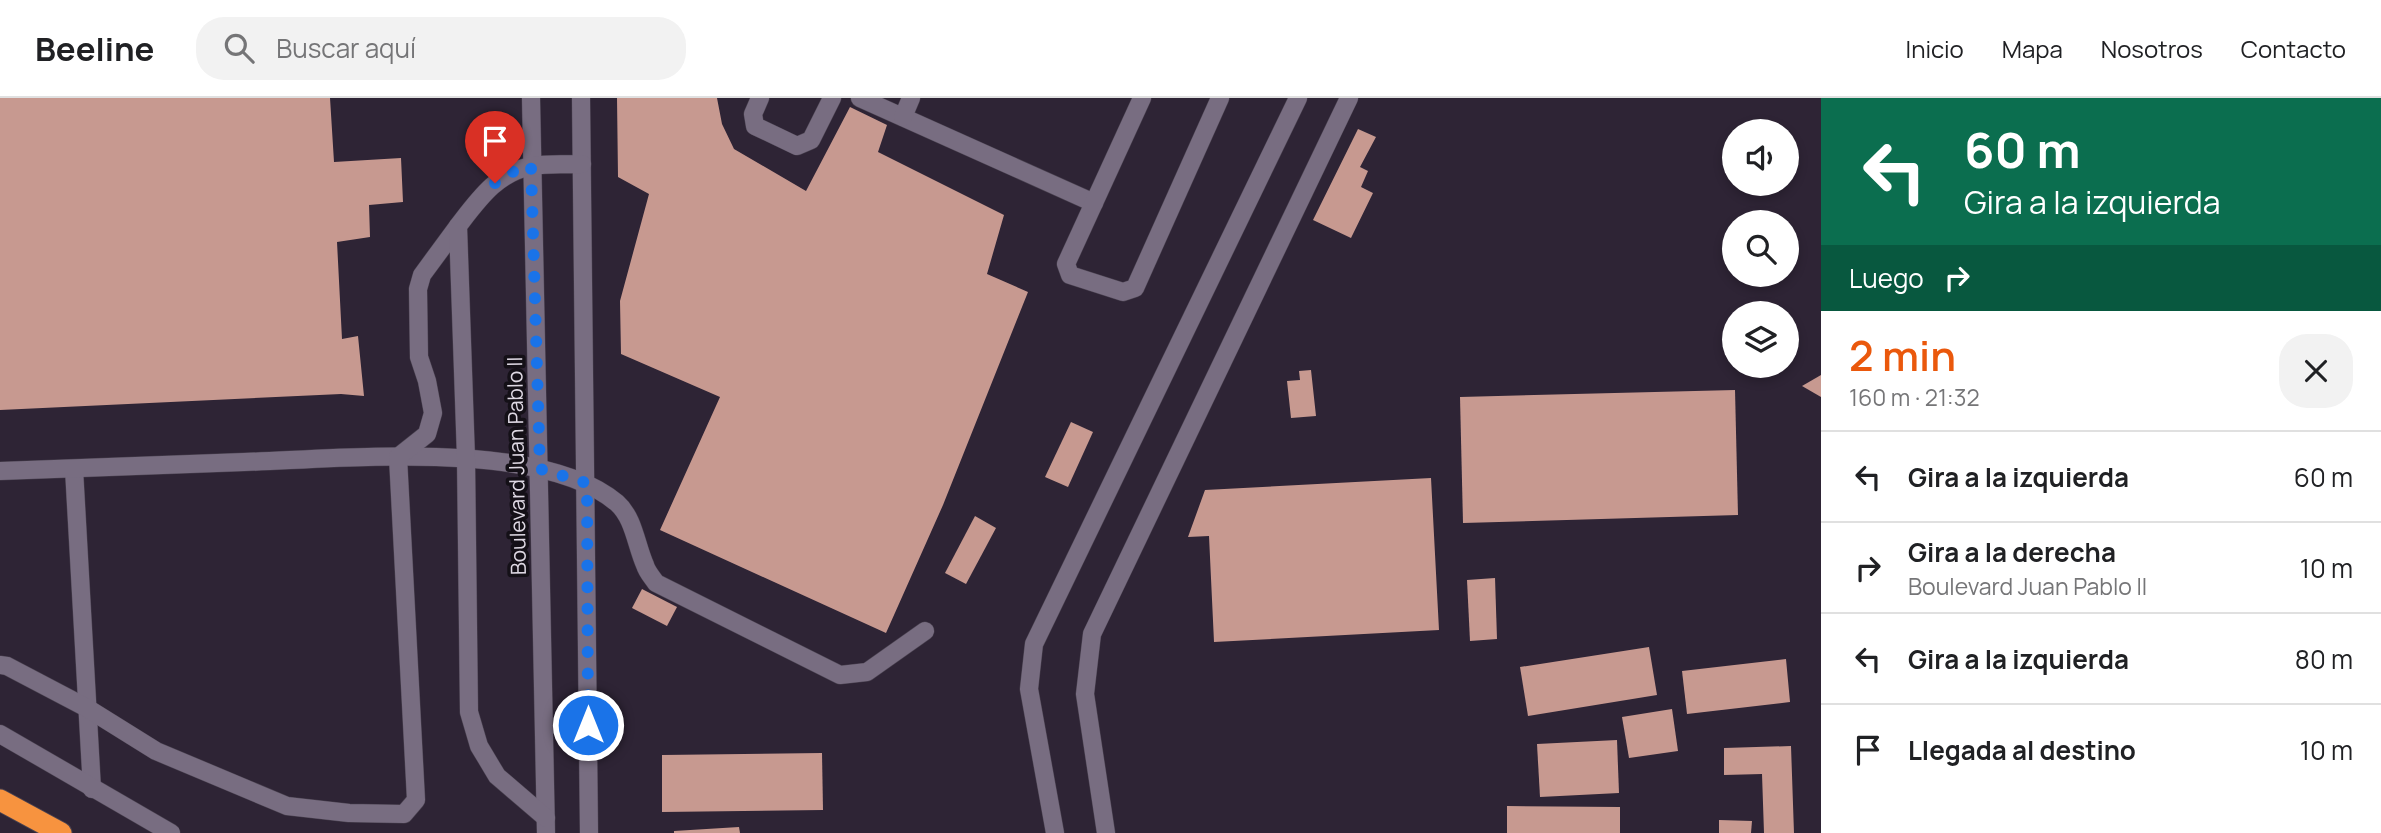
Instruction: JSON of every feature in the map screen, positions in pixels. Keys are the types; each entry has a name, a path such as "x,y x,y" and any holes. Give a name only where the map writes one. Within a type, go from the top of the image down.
{"highway":[{"path":"0,800 61,833"}],"street":[{"name":"Boulevard Juan Pablo II","path":"531,98 546,825"},
{"path":"581,98 589,833"},
{"path":"760,98 753,114 755,127 797,146 811,140 832,98"},
{"path":"860,98 1094,203"},
{"path":"903,117 911,98"},
{"path":"1142,98 1066,264 1070,275 1123,292 1135,288 1220,98"},
{"path":"1055,833 1030,689 1034,643 1298,98"},
{"path":"1106,833 1085,694 1092,634 1349,98"},
{"path":"398,457 427,434 433,413 419,357 418,289 422,275 484,192 506,174 531,166 582,164"},
{"path":"458,226 466,458 469,712 479,746 497,776 546,825"},
{"path":"0,471 398,457 466,458 540,469 587,483 619,505 630,523 646,568 656,583 840,675 867,672 925,631"},
{"path":"0,665 8,666 87,708 156,751 287,806 349,813 404,814 416,800 398,457"},
{"path":"74,469 92,789"},
{"path":"0,734 171,833"}],"building":[{"path":"0,98 330,98 334,162 401,158 403,202 369,205 370,237 337,242 342,339 358,336 364,396 341,394 0,410"},
{"path":"617,98 717,98 722,124 734,149 806,191 850,107 887,125 878,152 1004,215 987,274 1028,292 943,505 886,633 660,530 720,397 621,354 620,301 649,194 618,177"},
{"path":"1358,129 1376,137 1360,167 1368,171 1361,187 1373,193 1351,238 1313,220"},
{"path":"1311,370 1316,416 1291,418 1287,381 1300,380 1299,371"},
{"path":"1821,375 1821,397 1802,386"},
{"path":"1735,390 1738,515 1463,523 1460,397"},
{"path":"1071,422 1093,432 1068,487 1045,477"},
{"path":"1431,478 1439,630 1214,642 1209,536 1188,537 1205,490"},
{"path":"975,516 996,528 966,584 945,573"},
{"path":"1495,578 1497,639 1470,641 1467,580"},
{"path":"642,589 677,607 667,626 632,608"},
{"path":"1649,647 1657,695 1528,716 1520,667"},
{"path":"1786,659 1790,702 1687,714 1682,671"},
{"path":"1672,709 1678,751 1629,758 1622,717"},
{"path":"1617,740 1619,793 1540,797 1537,744"},
{"path":"1791,746 1794,833 1764,833 1762,774 1724,775 1724,748"},
{"path":"822,753 823,810 662,812 662,755"},
{"path":"1507,806 1620,807 1620,833 1507,833"},
{"path":"1719,820 1752,821 1751,833 1719,833"},
{"path":"739,827 740,833 674,833 674,831"}],"route":[{"path":"495,183 506,174 531,166 540,469 587,483 588,725"}]}
